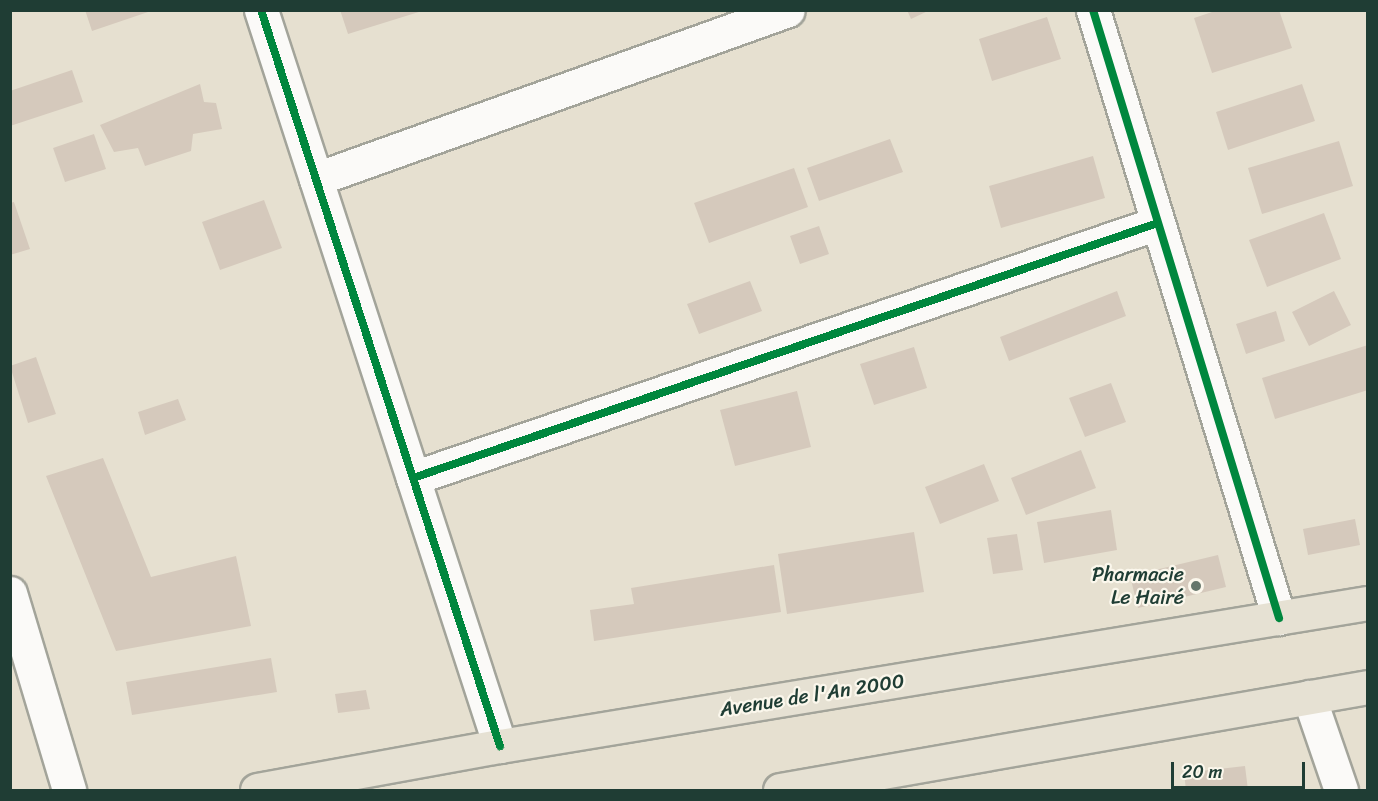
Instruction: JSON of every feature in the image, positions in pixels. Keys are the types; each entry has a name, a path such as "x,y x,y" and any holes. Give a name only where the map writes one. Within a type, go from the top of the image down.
{"main road":[{"name":"Avenue de l'An 2000","path":"257,790 500,746 1368,603"},
{"path":"780,790 1368,687"}],"street":[{"path":"261,10 500,746"},
{"path":"316,179 788,10"},
{"path":"1093,10 1279,618"},
{"path":"412,478 1158,223"},
{"path":"10,593 69,790"},
{"path":"1309,697 1341,790"}],"building":[{"path":"85,10 151,10 151,11 92,31"},
{"path":"340,10 422,10 422,11 348,34"},
{"path":"907,10 930,10 911,19"},
{"path":"1218,10 1279,10 1292,48 1212,73 1194,18"},
{"path":"1047,17 1061,59 992,81 979,39"},
{"path":"72,70 83,102 10,126 10,91"},
{"path":"200,84 204,102 216,103 222,129 193,134 191,151 145,166 138,148 114,152 100,125"},
{"path":"1302,84 1315,121 1228,150 1216,112"},
{"path":"94,134 106,169 65,182 53,148"},
{"path":"890,139 903,172 819,201 807,168"},
{"path":"1339,141 1353,186 1262,214 1248,168"},
{"path":"1093,156 1105,198 1001,228 989,186"},
{"path":"794,168 808,207 709,243 694,203"},
{"path":"264,200 282,248 220,270 202,222"},
{"path":"14,202 30,249 10,255 10,203"},
{"path":"1324,213 1341,259 1267,287 1249,240"},
{"path":"819,226 829,254 800,264 790,236"},
{"path":"750,281 762,311 699,334 687,304"},
{"path":"1117,291 1126,316 1009,361 1000,337"},
{"path":"1334,291 1351,325 1309,346 1292,312"},
{"path":"1276,311 1285,341 1246,354 1236,324"},
{"path":"1368,345 1368,390 1275,419 1262,378"},
{"path":"914,347 927,388 874,405 860,364"},
{"path":"36,357 56,414 28,423 10,366"},
{"path":"1111,383 1126,422 1085,437 1069,398"},
{"path":"797,391 811,447 735,466 720,410"},
{"path":"178,399 186,420 145,435 138,412"},
{"path":"1081,450 1096,488 1026,515 1011,478"},
{"path":"103,458 151,577 236,556 251,626 116,651 46,476"},
{"path":"984,464 999,501 940,524 925,487"},
{"path":"1111,510 1117,550 1044,563 1037,522"},
{"path":"1355,519 1360,545 1308,555 1303,529"},
{"path":"914,532 924,592 787,614 778,554"},
{"path":"1017,534 1023,570 993,574 987,538"},
{"path":"1218,555 1226,587 1138,608 1130,576"},
{"path":"774,565 781,612 594,641 590,610 634,604 631,588"},
{"path":"271,658 277,692 132,715 126,682"},
{"path":"366,690 370,709 338,713 335,694"},
{"path":"1245,766 1248,790 1186,790 1184,773"}],"cycle path":[{"path":"261,10 500,746"},
{"path":"1093,10 1279,618"},
{"path":"413,478 1158,223"}],"place":[{"name":"Pharmacie Le Hairé","path":"1196,586"}]}
